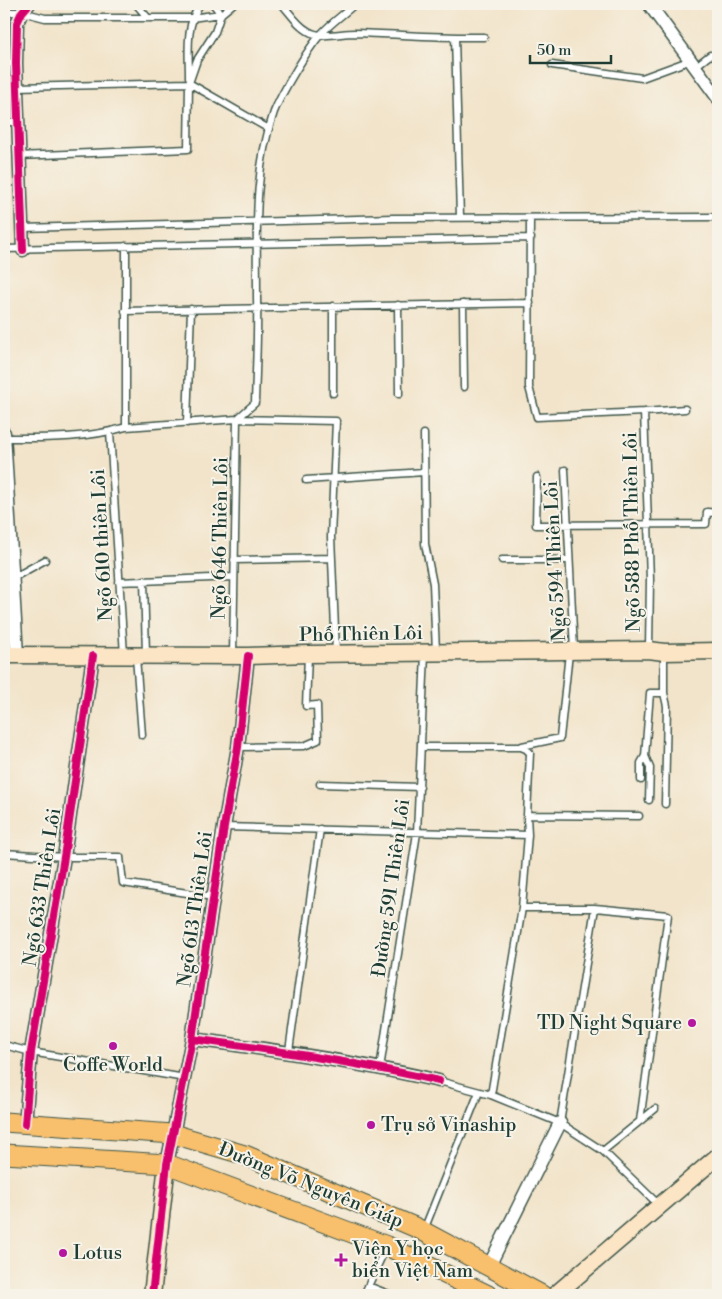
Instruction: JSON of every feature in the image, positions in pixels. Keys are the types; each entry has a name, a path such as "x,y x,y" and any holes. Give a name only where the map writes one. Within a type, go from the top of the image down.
{"main road":[{"name":"Phố Thiên Lôi","path":"10,655 240,656 431,652 718,651"},
{"name":"Đường Võ Nguyên Giáp","path":"4,1122 173,1134 245,1156 424,1231 542,1295"},
{"name":"Đường Võ Nguyên Giáp","path":"4,1154 167,1164 386,1246 488,1295"},
{"path":"555,1295 718,1156"},
{"path":"152,1295 167,1164"}],"street":[{"path":"649,4 718,98"},
{"path":"23,250 16,87 10,63 17,23 25,8"},
{"path":"4,434 13,578 10,655"},
{"name":"Ngõ 633 Thiên Lôi","path":"25,1124 31,1052 64,857 93,656"},
{"name":"Ngõ 613 Thiên Lôi","path":"167,1164 192,1039 238,747 240,656"},
{"path":"192,1039 290,1052 439,1081"},
{"path":"489,1266 560,1123"}],"lane":[{"path":"136,4 148,18"},
{"path":"18,156 188,149 189,30 191,18 200,4"},
{"path":"213,4 221,14"},
{"path":"189,83 197,60 215,32 221,14 233,4"},
{"path":"282,4 309,32 321,35 352,33 484,37"},
{"path":"237,419 255,403 257,221 260,168 269,129 275,110 297,70 321,35 355,4"},
{"path":"4,12 25,8 45,18 191,18 221,14"},
{"path":"455,37 460,217"},
{"path":"552,66 642,78 694,63 710,55 718,56"},
{"path":"16,87 189,83 269,129"},
{"path":"4,122 17,122"},
{"path":"22,228 460,217 718,217"},
{"path":"530,218 529,386 537,417 685,409"},
{"path":"4,249 531,238"},
{"path":"126,246 126,426"},
{"path":"125,311 530,303"},
{"path":"463,304 464,387"},
{"path":"398,305 399,394"},
{"path":"333,306 333,393"},
{"path":"187,422 191,309"},
{"name":"Ngõ 588 Phố Thiên Lôi","path":"644,412 650,579 657,651 667,706 665,804"},
{"path":"4,444 74,438 110,432 126,426 237,419 336,421 331,537 336,654"},
{"name":"Ngõ 646 Thiên Lôi","path":"237,419 234,577 240,656"},
{"name":"Ngõ 610 thiên Lôi","path":"110,432 120,582 135,656"},
{"name":"Đường 591 Thiên Lôi","path":"380,1068 418,833 421,748 431,652 433,584 425,544 424,434"},
{"name":"Ngõ 594 Thiên Lôi","path":"518,747 560,738 572,651 565,470"},
{"path":"306,480 424,472"},
{"path":"537,477 536,525 706,524 707,512 718,513"},
{"path":"234,560 332,558"},
{"path":"13,578 45,560"},
{"path":"502,560 569,560"},
{"path":"120,582 234,577"},
{"path":"142,735 135,656 144,580"},
{"path":"238,747 304,746 318,740 317,705 306,706 308,654"},
{"path":"641,780 641,764 645,756 650,693 664,693"},
{"path":"421,748 518,747 526,749 530,754 528,835 522,908 491,1095"},
{"path":"645,756 650,768 649,800"},
{"path":"320,784 420,787"},
{"path":"527,815 640,816"},
{"path":"224,827 528,835"},
{"path":"290,1052 320,829"},
{"path":"4,853 64,857 120,857 123,884 213,897"},
{"path":"522,908 595,908 668,915 640,1121"},
{"path":"560,1123 595,908"},
{"path":"4,1046 185,1078"},
{"path":"439,1081 491,1095 560,1123 602,1151 659,1205"},
{"path":"424,1231 479,1092"},
{"path":"602,1151 655,1109"},
{"path":"364,1295 386,1246"},
{"path":"368,1286 391,1295"}],"cycle path":[{"path":"23,250 16,63 17,23 22,12 29,4"},
{"path":"25,1124 31,1052 64,857 93,656"},
{"path":"152,1295 167,1164 192,1039 238,747 248,656"},
{"path":"192,1039 316,1057 439,1081"}],"place":[{"name":"TD Night Square","path":"692,1023"},
{"name":"Coffe World","path":"113,1046"},
{"name":"Trụ sở Vinaship","path":"371,1125"},
{"name":"Lotus","path":"63,1253"},
{"name":"Viện Y học biển Việt Nam","path":"341,1260"}]}
